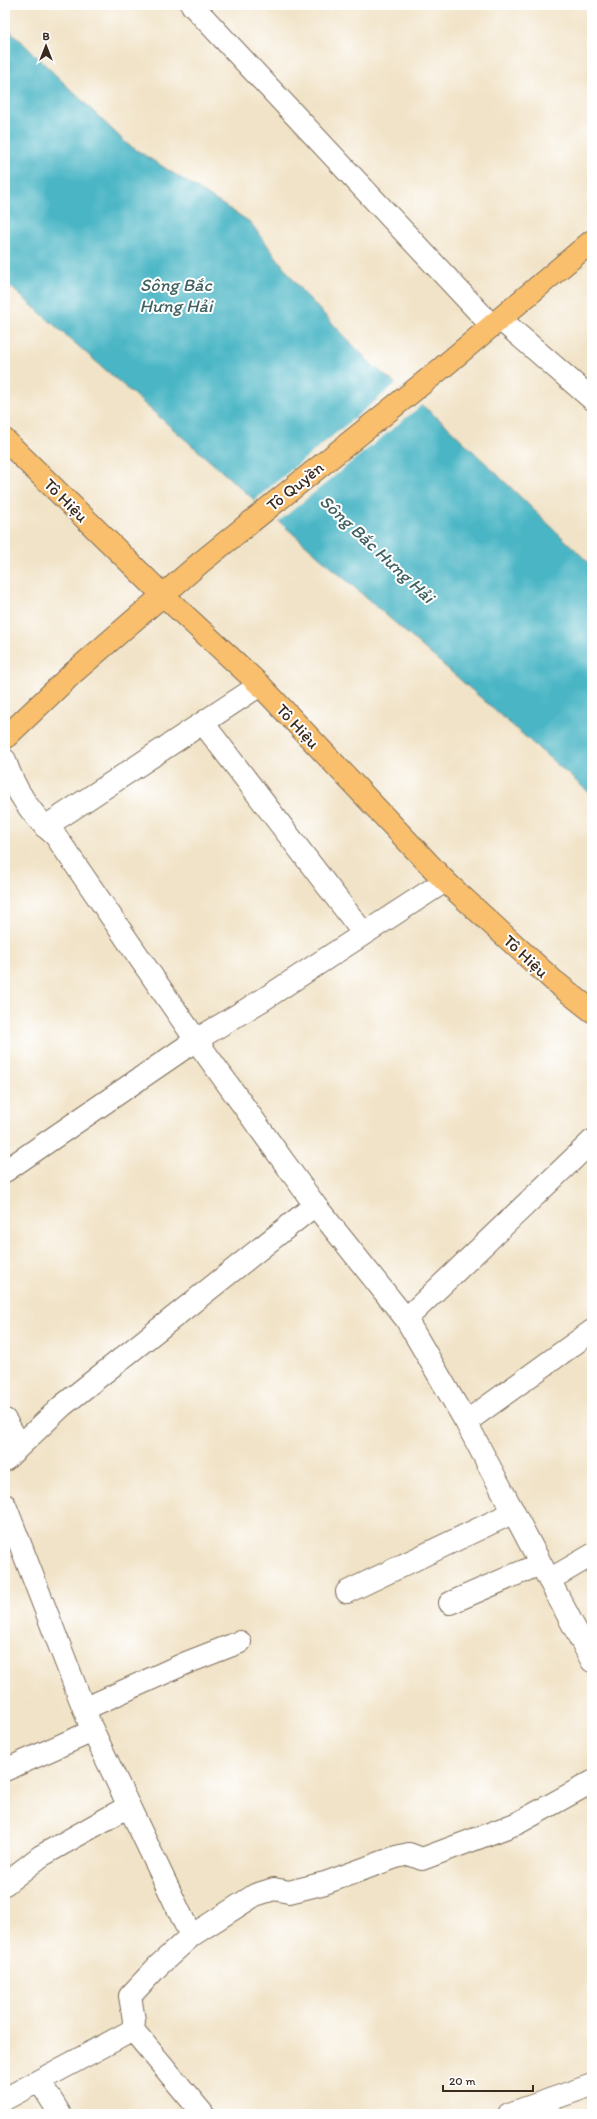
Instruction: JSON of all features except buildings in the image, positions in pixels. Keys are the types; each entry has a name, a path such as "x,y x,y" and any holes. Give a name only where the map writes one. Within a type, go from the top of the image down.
{"main road":[{"name":"Tô Quyền","path":"5,738 73,674 200,563 444,367 592,241"},
{"name":"Tô Hiệu","path":"5,440 164,596 260,685 445,881 554,981 592,1011"}],"street":[{"path":"192,5 496,323 592,399"},
{"path":"45,827 260,685"},
{"path":"203,723 364,934"},
{"path":"5,760 9,774 28,805 45,827 55,835 196,1040 315,1205 406,1319 466,1422 514,1512 544,1572 577,1644 592,1661"},
{"path":"5,1171 196,1040 264,999 445,881"},
{"path":"406,1319 592,1141"},
{"path":"13,1453 62,1406 315,1205"},
{"path":"466,1422 592,1331"},
{"path":"5,1420 13,1453"},
{"path":"5,1504 93,1732 191,1936"},
{"path":"347,1592 514,1512"},
{"path":"450,1603 592,1555"},
{"path":"84,1709 186,1663 240,1642"},
{"path":"5,1770 93,1732"},
{"path":"203,2114 133,2030 134,2020 130,1996 158,1966 191,1936 255,1895 274,1889 289,1892 325,1883 409,1854 422,1859 518,1823 592,1782"},
{"path":"5,1884 41,1856 128,1806"},
{"path":"5,2099 40,2082 133,2030"},
{"path":"40,2082 60,2114"},
{"path":"509,2114 583,2088"}],"water":[{"name":"Sông Bắc Hưng Hải","path":"5,26 127,144 250,222 301,290 371,364 445,424 592,566 592,795 5,282"}],"pier":[{"path":"397,383 423,404 278,522 253,501"}]}
